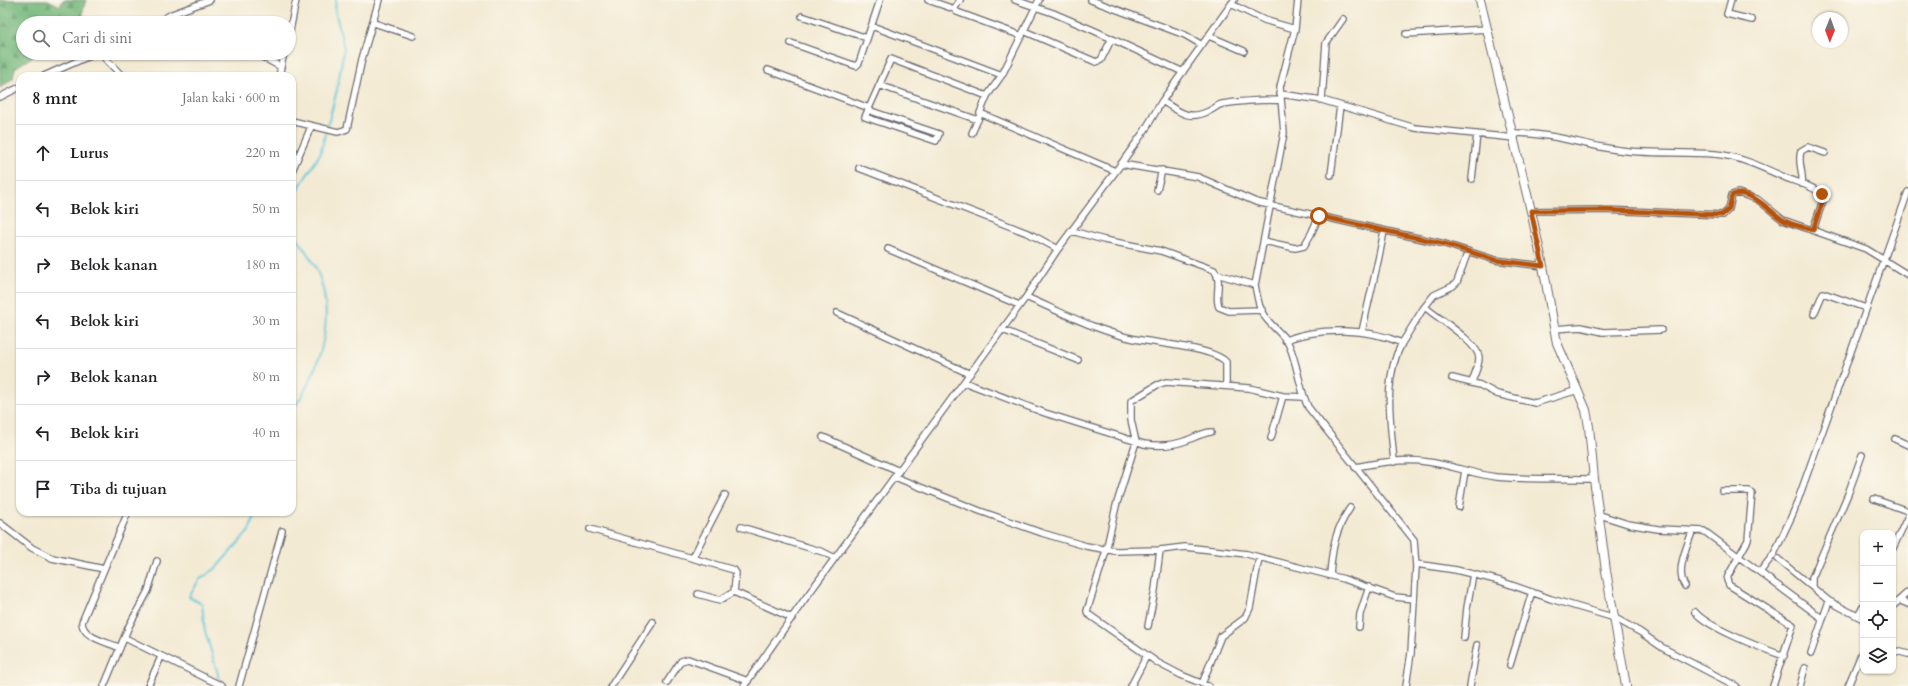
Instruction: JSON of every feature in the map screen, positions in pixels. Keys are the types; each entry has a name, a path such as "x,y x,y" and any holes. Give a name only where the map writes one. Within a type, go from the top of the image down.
{"main road":[{"path":"1480,0 1514,135 1543,266 1557,343 1586,410 1606,571 1626,686"}],"street":[{"path":"168,16 210,0"},
{"path":"293,16 296,0"},
{"path":"296,122 338,132 347,129 360,66 374,23 379,0"},
{"path":"791,43 854,66 859,63 880,0"},
{"path":"928,0 954,9 957,12 1023,34 1096,62 1101,60 1111,40"},
{"path":"954,9 960,0"},
{"path":"1015,0 1060,16 1183,72"},
{"path":"972,134 988,96 1002,75 1039,0"},
{"path":"1091,0 1185,35 1202,45"},
{"path":"1298,0 1295,30 1280,87 1284,134 1255,284 1258,301 1264,315 1286,340 1298,372 1303,397 1314,416 1414,540 1416,564 1411,653 1406,686"},
{"path":"1731,0 1727,14 1752,20"},
{"path":"744,686 835,558 1003,330 1058,249 1121,164 1145,130 1162,101 1233,2 1264,20 1295,30"},
{"path":"802,16 867,38"},
{"path":"1322,100 1326,43 1343,19"},
{"path":"374,23 413,36"},
{"path":"872,26 1002,75"},
{"path":"1406,34 1487,29"},
{"path":"1209,36 1244,51"},
{"path":"768,70 868,109 938,134 936,140 865,117 868,109 890,59 988,96"},
{"path":"55,71 80,60"},
{"path":"107,60 118,72"},
{"path":"268,60 281,67"},
{"path":"280,72 282,60"},
{"path":"879,85 978,120"},
{"path":"0,97 16,89"},
{"path":"1162,101 1186,116 1194,116 1202,115 1220,104 1251,100 1280,97 1322,100 1415,128 1477,134 1514,135 1534,133 1560,136 1612,149 1726,156 1764,168 1819,191 1823,196 1813,230"},
{"path":"1331,175 1340,106"},
{"path":"980,113 1115,171"},
{"path":"296,162 311,126"},
{"path":"1472,179 1477,134"},
{"path":"1802,184 1800,166 1801,151 1808,147 1824,153"},
{"path":"1121,164 1198,177 1256,202 1384,232 1445,244 1495,260 1543,266"},
{"path":"859,168 1030,234 1058,249"},
{"path":"1157,190 1162,170"},
{"path":"1760,572 1774,554 1794,511 1908,192"},
{"path":"1531,211 1608,210 1722,215 1729,209 1732,195 1738,193 1757,199 1783,220 1866,249 1908,275"},
{"path":"1264,242 1295,248 1304,246 1319,216"},
{"path":"1072,231 1104,240 1161,252 1214,270 1217,274 1242,282 1255,284"},
{"path":"1362,332 1369,297 1378,270 1384,232"},
{"path":"888,249 1019,305"},
{"path":"1394,462 1389,391 1394,361 1402,343 1434,296 1458,282 1468,251"},
{"path":"1217,274 1217,300 1219,307 1229,311 1262,310"},
{"path":"1814,314 1823,293 1866,308"},
{"path":"1026,297 1108,332 1135,339 1180,346 1217,356 1226,362 1226,386"},
{"path":"1425,308 1446,322 1469,342 1477,352 1479,357 1472,382"},
{"path":"837,313 970,374"},
{"path":"1554,329 1581,327 1603,332 1661,330"},
{"path":"1003,330 1078,360"},
{"path":"1286,340 1296,336 1318,332 1362,332 1373,333 1402,343"},
{"path":"1452,378 1472,382 1497,394 1535,403 1578,390"},
{"path":"964,382 1045,413 1136,442 1150,445 1164,445 1181,442 1202,433 1211,432"},
{"path":"1259,558 1250,608 1245,618 1221,636 1205,685 1181,675 1147,655 1114,630 1088,614 1087,611 1106,551 1116,506 1136,442 1130,408 1131,401 1157,384 1166,382 1249,388 1283,396 1303,397"},
{"path":"1270,438 1283,396"},
{"path":"823,437 899,471"},
{"path":"1895,439 1908,445"},
{"path":"1812,585 1812,578 1848,494 1862,455"},
{"path":"1355,466 1394,462 1426,461 1465,471 1498,477 1594,479"},
{"path":"1459,507 1465,471"},
{"path":"895,477 946,498 1042,533 1106,551 1160,550 1185,547 1248,554 1330,575 1395,597 1414,599"},
{"path":"1722,491 1749,491 1752,493 1748,540 1727,580 1730,587 1793,625 1774,686"},
{"path":"693,557 725,494"},
{"path":"1874,498 1908,512"},
{"path":"1330,575 1332,553 1337,529 1350,508"},
{"path":"1600,515 1643,526 1692,532 1704,531 1823,619"},
{"path":"120,648 91,636 84,631 82,622 126,516"},
{"path":"1896,542 1908,516"},
{"path":"0,523 32,548 52,558 104,569"},
{"path":"741,527 823,552 835,558"},
{"path":"590,529 693,557 736,571 734,592"},
{"path":"239,686 282,531"},
{"path":"1685,586 1681,581 1680,574 1692,532"},
{"path":"1148,626 1155,590 1160,550"},
{"path":"1778,559 1812,585 1829,601 1860,617"},
{"path":"104,686 129,626 148,591 157,561"},
{"path":"1416,564 1474,574 1500,581 1615,618 1640,632 1663,648 1736,686"},
{"path":"1464,638 1467,608 1474,574"},
{"path":"1359,627 1360,614 1369,587"},
{"path":"734,592 792,618"},
{"path":"698,594 720,600 734,592"},
{"path":"1510,665 1532,592"},
{"path":"1896,603 1908,592"},
{"path":"1899,600 1908,604"},
{"path":"1811,653 1829,601"},
{"path":"1695,612 1704,619 1755,646 1784,656"},
{"path":"611,686 653,622"},
{"path":"125,638 222,686"},
{"path":"1470,686 1477,645"},
{"path":"1896,651 1908,654"},
{"path":"1131,686 1147,655"},
{"path":"148,686 161,657"},
{"path":"1848,686 1860,657"},
{"path":"667,682 681,661 688,659 748,681"},
{"path":"1800,686 1805,668"}],"green space":[{"path":"0,0 48,0 60,6 63,0 86,0 83,16 16,16 16,60 27,60 15,68 13,78 0,88"}],"waterway":[{"path":"296,193 320,154 337,90 344,48 335,10 336,0"},
{"path":"296,236 317,270 323,287 326,322 324,339 319,356 306,388 296,404"},
{"path":"218,683 218,674 205,631 202,604 189,597 199,580 215,569 249,531 255,516"}],"route":[{"path":"1319,216 1384,232 1445,244 1495,260 1543,266 1531,211 1602,210 1722,215 1726,214 1729,209 1732,195 1738,193 1757,199 1783,220 1813,230 1823,200 1822,194"}]}
